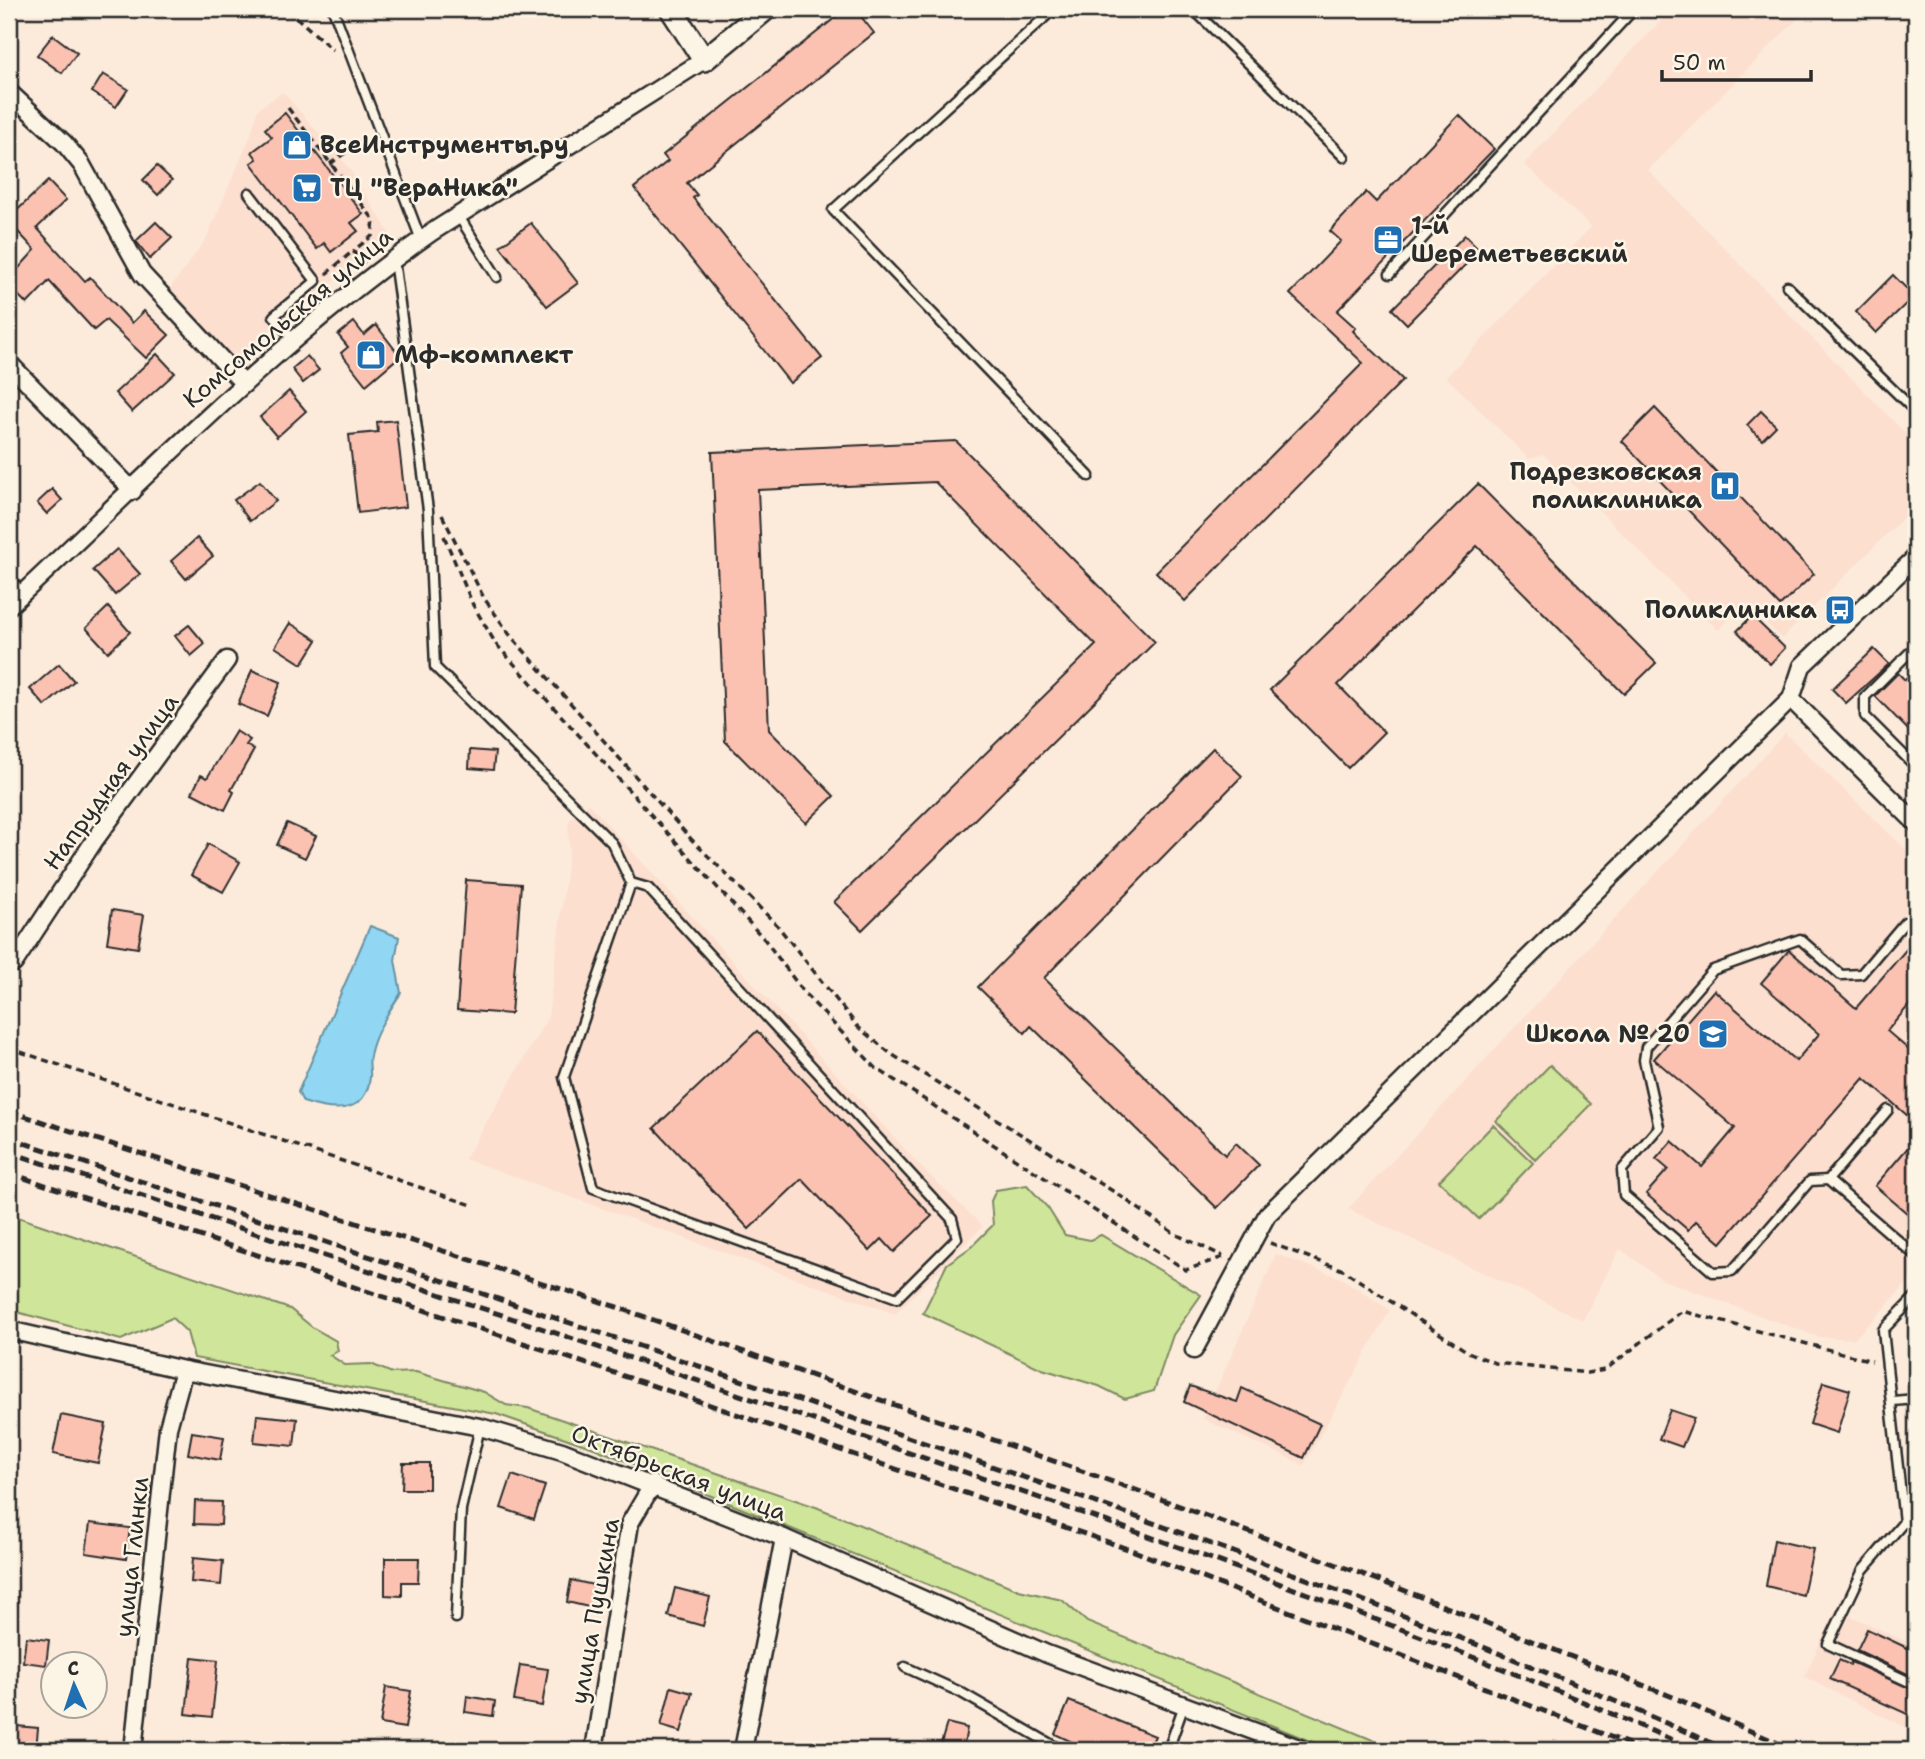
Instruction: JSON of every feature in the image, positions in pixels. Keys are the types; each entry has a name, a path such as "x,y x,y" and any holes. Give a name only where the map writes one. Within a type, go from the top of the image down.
{"street":[{"path":"671,9 704,60"},
{"name":"Комсомольская улица","path":"9,606 244,384 394,260 458,215 704,60 766,9"},
{"path":"9,92 70,150 82,165 142,274 244,384"},
{"path":"9,363 133,491"},
{"path":"1194,1350 1267,1215 1791,699 1802,666 1916,557"},
{"name":"Напрудная улица","path":"9,964 14,963 93,841 227,660"},
{"path":"1791,699 1916,823"},
{"name":"Октябрьская улица","path":"9,1330 184,1370 480,1427 653,1484 784,1538 1047,1654 1296,1749"},
{"name":"улица Глинки","path":"133,1750 169,1429 184,1370"},
{"name":"улица Пушкина","path":"594,1750 630,1523 653,1484"},
{"path":"743,1750 784,1538"}],"lane":[{"path":"333,9 421,240"},
{"path":"1054,9 833,210 1089,476"},
{"path":"1193,9 1344,157"},
{"path":"1390,274 1634,9"},
{"path":"249,193 316,281 274,316 294,341"},
{"path":"458,215 497,277"},
{"path":"394,260 428,510 435,667 612,844 631,883 564,1077 593,1188 897,1298 957,1238 953,1219 648,888 631,883"},
{"path":"1787,286 1916,412"},
{"path":"9,578 23,593"},
{"path":"1916,646 1865,697 1865,716 1916,767"},
{"path":"1916,922 1905,922 1861,974 1841,975 1800,939 1713,970 1646,1047 1644,1060 1659,1127 1622,1170 1624,1195 1713,1272 1732,1271 1810,1181 1828,1180 1913,1253 1916,1241"},
{"path":"1828,1180 1888,1110"},
{"path":"1916,1296 1883,1330 1893,1401 1904,1522 1863,1570 1828,1644 1916,1685"},
{"path":"1893,1401 1916,1399"},
{"path":"456,1618 461,1508 480,1427"},
{"path":"1904,1522 1916,1522"},
{"path":"905,1667 960,1692 1061,1750"},
{"path":"1168,1750 1185,1705"}],"path":[{"path":"287,9 356,70"},
{"path":"288,108 374,220 372,236 316,281"},
{"path":"330,164 379,129"},
{"path":"353,251 374,276"},
{"path":"1224,1256 1175,1234 1116,1193 891,1054 858,1027 776,925 691,839 510,635 484,598 437,509 455,569 496,644 765,940 805,995 876,1068 1185,1269 1224,1256 1251,1243 1343,1270 1468,1352 1495,1363 1587,1373 1605,1370 1682,1311 1888,1365"},
{"path":"9,1048 472,1205"}],"shaded area":[{"path":"1672,9 1807,9 1648,170 1916,444 1916,505 1782,639 1746,603 1718,630 1544,455 1529,459 1446,377 1591,227 1524,164"},
{"path":"283,92 349,168 390,234 238,362 169,290 206,239 250,137 258,109"},
{"name":"Школа № 20","path":"1785,733 1916,859 1916,1273 1880,1313 1854,1339 1818,1337 1663,1280 1620,1249 1583,1320 1348,1209"},
{"path":"588,803 925,1171 983,1226 895,1314 465,1159 548,1017 569,849 568,822"},
{"path":"1276,1254 1341,1278 1390,1310 1304,1465 1203,1419"},
{"path":"1836,1609 1916,1646 1916,1733 1804,1677"}],"green space":[{"path":"1550,1065 1591,1104 1536,1160 1496,1121"},
{"path":"1493,1125 1533,1163 1479,1219 1439,1181"},
{"path":"1027,1185 1048,1208 1065,1235 1090,1240 1101,1235 1201,1295 1173,1335 1154,1391 1125,1399 1099,1386 1042,1369 923,1313 947,1264 971,1247 993,1225 991,1201 996,1190"},
{"path":"9,1214 290,1309 312,1327 336,1341 338,1351 330,1355 345,1365 371,1364 392,1373 416,1372 484,1392 506,1405 528,1408 816,1507 1019,1590 1062,1600 1087,1622 1397,1750 1332,1750 594,1448 496,1414 194,1358 187,1332 172,1318 121,1340 9,1310"}],"water":[{"path":"370,926 399,937 395,960 401,993 382,1023 372,1047 367,1090 362,1099 345,1108 324,1108 303,1102 298,1092"}],"building":[{"path":"846,9 855,9 874,33 687,183 697,195 693,198 822,358 790,383 634,188 668,161 663,155"},
{"path":"53,35 77,53 62,73 37,55"},
{"path":"103,74 128,89 116,107 92,92"},
{"name":"ТЦ \"ВераНика\"","path":"285,113 363,214 351,223 358,231 331,252 324,243 317,249 251,163 257,159 252,152 272,137 265,129"},
{"path":"1459,115 1494,149 1337,311 1356,328 1353,331 1403,380 1185,601 1156,572 1363,363 1290,294 1341,241 1330,231 1366,192 1376,202"},
{"path":"157,166 172,180 158,195 143,180"},
{"path":"48,181 66,200 37,228 85,281 90,277 132,323 144,311 169,335 146,358 106,320 94,330 49,281 27,304 9,286 9,279 35,250 9,222 9,218"},
{"path":"156,222 172,238 150,259 136,241"},
{"path":"531,223 578,283 547,306 500,246"},
{"path":"1465,235 1480,250 1407,324 1392,309"},
{"path":"1893,275 1914,296 1876,333 1856,312"},
{"name":"Мф-комплект","path":"354,322 364,335 376,325 400,356 366,385 341,353 348,347 338,335"},
{"path":"157,354 175,373 132,412 115,393"},
{"path":"307,356 319,370 303,383 292,369"},
{"path":"289,391 306,411 277,437 260,417"},
{"path":"1655,408 1814,574 1780,606 1622,441"},
{"path":"1761,411 1776,426 1762,440 1747,425"},
{"path":"396,420 406,507 358,513 349,435 378,432 377,422"},
{"path":"956,441 1155,642 862,930 834,902 1096,645 935,482 758,490 769,730 834,796 806,823 725,741 712,452"},
{"path":"260,481 276,501 250,521 234,500"},
{"path":"1478,484 1656,663 1624,694 1477,546 1338,685 1384,732 1348,768 1270,690"},
{"path":"52,489 62,500 47,514 37,503"},
{"path":"197,538 213,556 186,579 171,561"},
{"path":"117,549 140,574 115,595 93,570"},
{"path":"108,607 130,632 108,652 86,628"},
{"path":"1752,616 1785,648 1770,664 1737,631"},
{"path":"290,623 317,640 302,664 275,647"},
{"path":"189,625 205,644 191,656 175,636"},
{"path":"1874,649 1889,664 1846,703 1832,689"},
{"path":"59,664 74,681 45,706 30,689"},
{"path":"1916,668 1916,738 1875,696 1898,673 1905,680"},
{"path":"252,670 281,682 267,716 238,704"},
{"path":"236,731 250,740 246,745 254,750 231,790 234,792 225,810 192,793 201,775 207,778"},
{"path":"1213,748 1242,776 1044,978 1225,1155 1236,1143 1259,1165 1217,1208 1031,1026 1025,1033 978,987"},
{"path":"470,750 495,752 493,770 469,768"},
{"path":"287,823 316,836 305,858 277,845"},
{"path":"208,844 240,862 223,892 191,875"},
{"path":"466,880 521,884 511,1014 457,1010"},
{"path":"112,910 144,915 138,948 107,943"},
{"path":"1916,938 1916,997 1887,1031 1916,1056 1916,1123 1864,1078 1721,1243 1696,1221 1688,1230 1646,1194 1668,1169 1656,1159 1672,1141 1702,1167 1735,1128 1654,1059 1714,990 1796,1061 1819,1034 1761,983 1789,950 1856,1008"},
{"path":"757,1031 932,1216 894,1252 882,1239 870,1251 802,1179 749,1229 654,1128"},
{"path":"1916,1138 1916,1203 1907,1213 1875,1186"},
{"path":"1823,1382 1850,1390 1837,1433 1810,1424"},
{"path":"1190,1386 1237,1402 1242,1388 1320,1424 1304,1458 1184,1402"},
{"path":"1670,1410 1694,1418 1682,1447 1659,1439"},
{"path":"61,1415 106,1424 98,1463 53,1454"},
{"path":"257,1415 297,1419 294,1446 254,1442"},
{"path":"192,1432 224,1437 220,1460 188,1454"},
{"path":"403,1463 429,1463 429,1489 402,1489"},
{"path":"512,1475 545,1486 534,1519 501,1508"},
{"path":"195,1501 222,1502 221,1525 194,1524"},
{"path":"90,1523 130,1528 126,1559 86,1553"},
{"path":"1774,1540 1813,1549 1803,1595 1766,1586"},
{"path":"193,1558 223,1561 221,1585 191,1582"},
{"path":"385,1558 419,1558 418,1582 402,1582 402,1596 385,1595"},
{"path":"571,1580 598,1586 593,1608 567,1602"},
{"path":"675,1588 710,1597 703,1626 668,1616"},
{"path":"1867,1629 1916,1652 1916,1678 1857,1650"},
{"path":"26,1637 49,1640 48,1650 38,1650 38,1664 23,1662"},
{"path":"192,1657 218,1660 212,1717 186,1714"},
{"path":"1839,1660 1850,1665 1851,1662 1916,1691 1916,1718 1830,1679"},
{"path":"520,1665 548,1669 542,1706 514,1701"},
{"path":"386,1687 411,1691 405,1728 380,1724"},
{"path":"671,1687 692,1693 681,1732 661,1726"},
{"path":"467,1696 495,1701 493,1716 465,1712"},
{"path":"1069,1701 1155,1736 1148,1750 1089,1750 1055,1734"},
{"path":"947,1723 967,1728 963,1750 939,1750"},
{"path":"16,1726 38,1728 36,1750 13,1750"}],"railway":[{"path":"9,1111 617,1307 1147,1494 1378,1580 1673,1697 1794,1750"},
{"path":"9,1138 714,1371 1145,1520 1438,1629 1727,1750"},
{"path":"9,1152 596,1346 1136,1532 1511,1672 1695,1750"},
{"path":"9,1173 672,1392 1134,1551 1644,1750"}],"place":[{"name":"ВсеИнструменты.ру","path":"297,145"},
{"name":"ТЦ \"ВераНика\"","path":"307,188"},
{"name":"1-й Шереметьевский","path":"1388,240"},
{"name":"Мф-комплект","path":"371,355"},
{"name":"Подрезковская поликлиника","path":"1725,486"},
{"name":"Поликлиника","path":"1840,610"},
{"name":"Школа № 20","path":"1713,1034"}]}
